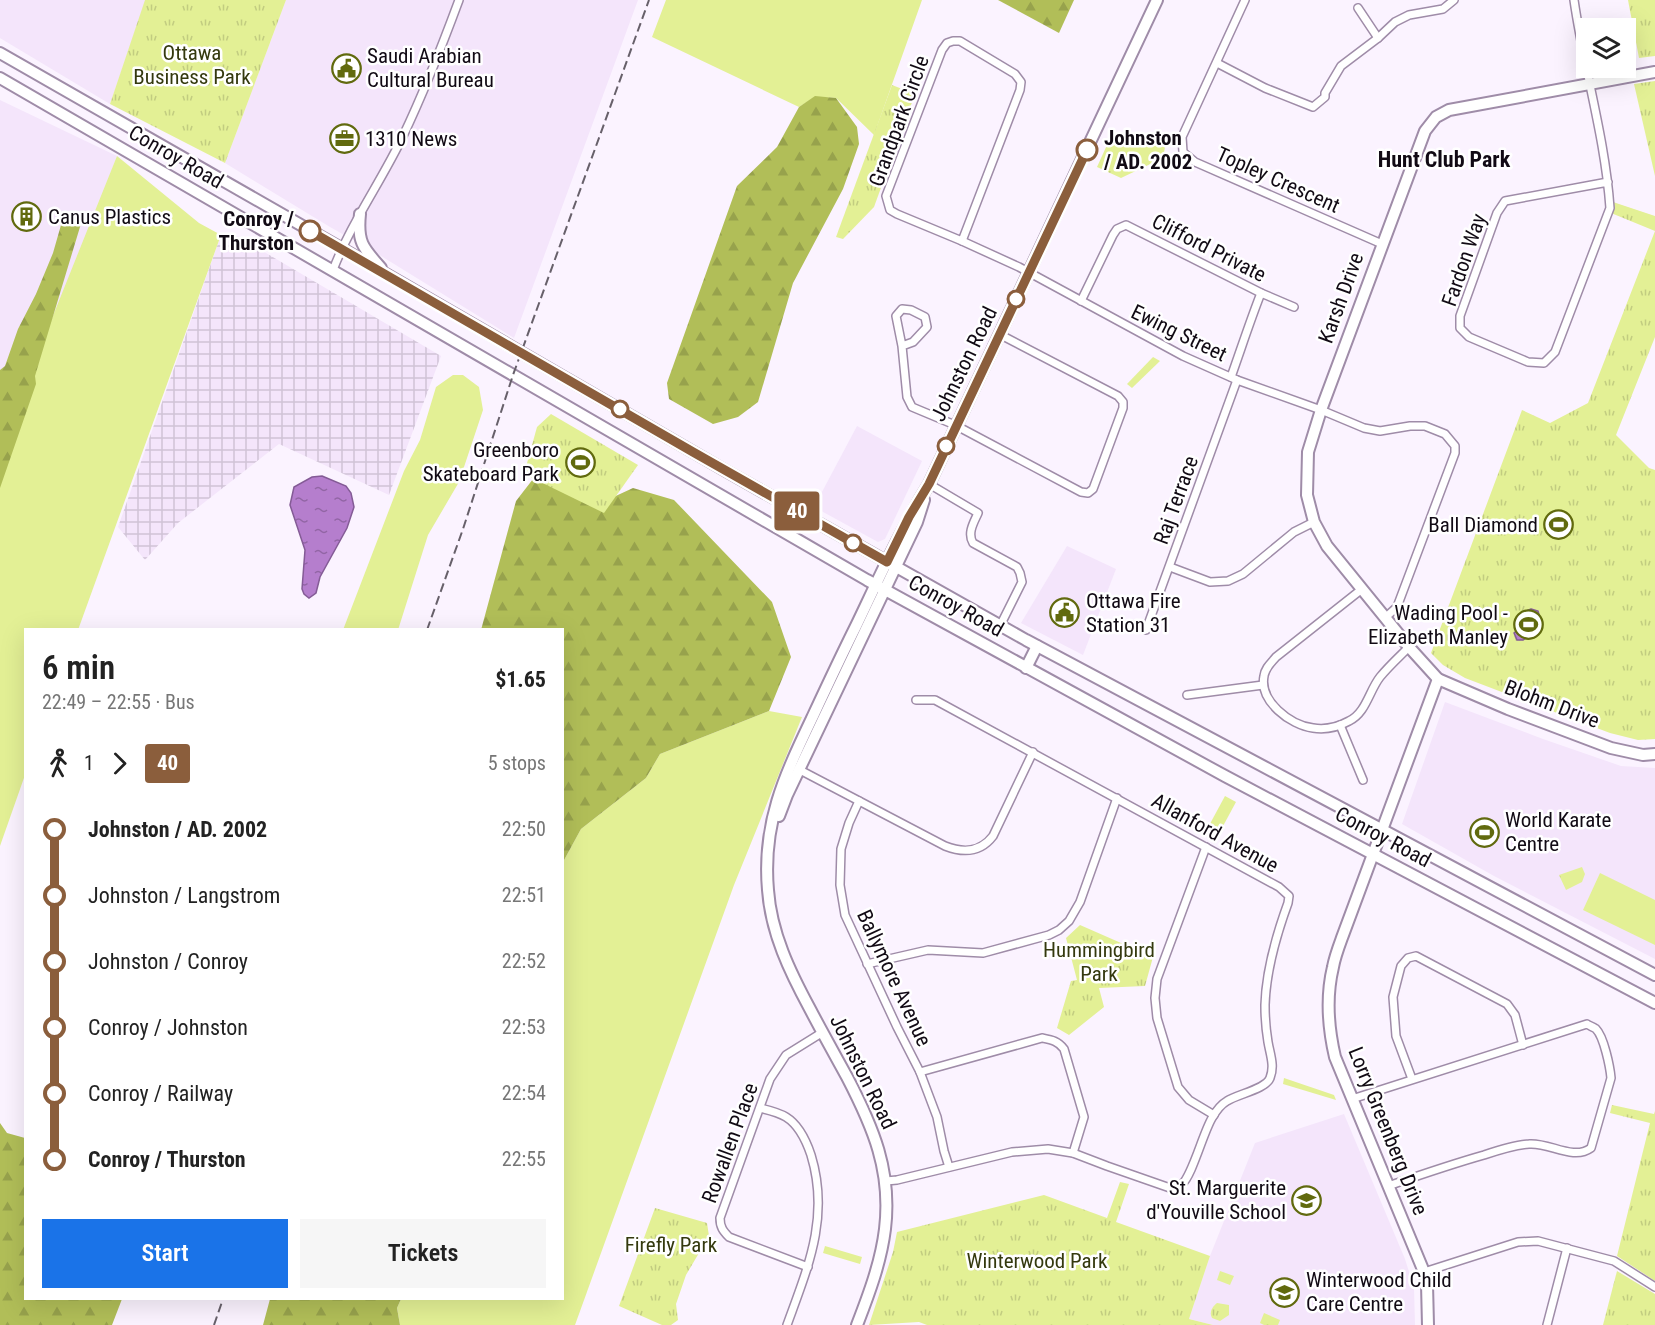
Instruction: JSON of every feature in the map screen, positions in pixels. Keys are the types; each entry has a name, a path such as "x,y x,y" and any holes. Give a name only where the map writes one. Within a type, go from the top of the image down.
{"main road":[{"name":"Johnston Road","path":"857,1325 871,1288 881,1251 887,1207 886,1181 881,1154 872,1128 784,959 767,888 770,842 794,768 880,587 917,522 929,484 955,425 1157,0"},
{"name":"Conroy Road","path":"0,53 1000,626 1655,975"},
{"name":"Karsh Drive","path":"1438,679 1327,546 1314,522 1307,495 1306,467 1308,452 1321,410 1425,130 1436,117 1449,110 1655,72"},
{"name":"Conroy Road","path":"0,78 880,587 1225,776 1655,1003"},
{"path":"360,214 359,230 364,247 389,277"},
{"path":"1026,668 1037,646"},
{"name":"Lorry Greenberg Drive","path":"1428,1325 1427,1284 1424,1272 1335,1057 1330,1036 1328,1000 1332,968 1343,935 1438,679"},
{"name":"Blohm Drive","path":"1438,679 1508,709 1611,748 1643,755 1655,754"}],"street":[{"path":"333,270 341,248 403,136 444,42 459,0"},
{"name":"Topley Crescent","path":"1245,0 1182,137 1183,152 1195,162 1382,244"},
{"path":"1217,63 1265,88 1313,106 1325,97 1325,93 1341,66 1395,22 1409,15 1443,9 1454,0"},
{"path":"1574,0 1580,41 1590,83"},
{"path":"1358,8 1378,38"},
{"name":"Grandpark Circle","path":"962,241 1020,90 1021,82 1006,68 960,41 953,41 947,43 942,50 886,196 890,210 1028,273"},
{"name":"Fardon Way","path":"1590,83 1608,182 1610,207 1555,352 1544,363 1528,362 1469,337 1460,328 1460,316 1497,213 1504,201 1608,182"},
{"name":"Clifford Private","path":"1081,301 1113,235 1126,225 1261,293 1294,307"},
{"name":"Ewing Street","path":"1028,273 1183,356 1234,379 1364,428 1380,431 1425,426 1446,434 1455,446 1455,453 1397,607 1386,617"},
{"name":"Raj Terrace","path":"1146,630 1170,567 1234,379 1249,321 1261,293"},
{"path":"902,346 913,342 927,327 925,318 911,310 902,309 896,316 902,346 907,397 912,406 955,425 1088,494 1093,489 1123,408 1123,402 1118,396 999,334"},
{"path":"929,484 978,513 970,532 973,543 1017,567 1022,582 1000,626"},
{"path":"1170,567 1210,582 1228,581 1243,574 1294,532 1314,522"},
{"path":"1362,589 1276,657 1267,667 1263,685 1270,703 1275,709 1296,722 1312,728 1340,725 1362,710 1378,679 1409,647"},
{"path":"1187,695 1263,685"},
{"name":"Allanford Avenue","path":"886,1181 1028,1149 1048,1149 1073,1153 1170,1188 1180,1187 1188,1178 1205,1131 1214,1115 1225,1102 1263,1086 1270,1080 1272,1058 1266,1024 1267,987 1274,946 1288,903 1288,896 1279,887 1117,798 935,700 916,700"},
{"path":"1340,725 1363,780"},
{"path":"794,768 945,846 956,850 978,849 986,845 993,836 1032,752"},
{"path":"867,964 928,950 983,953 1049,935 1059,930 1069,921 1080,902 1117,798"},
{"name":"Ballymore Avenue","path":"859,801 841,849 840,885 845,915 920,1072 938,1117 949,1167"},
{"path":"1206,847 1160,972 1155,998 1157,1018 1178,1087 1189,1100 1214,1115"},
{"path":"1412,1079 1396,1036 1393,997 1401,966 1408,958 1416,956 1507,1004 1515,1015 1523,1046"},
{"path":"1352,1099 1587,1024 1596,1029 1601,1037 1611,1078 1591,1148 1585,1152 1575,1153 1537,1143 1518,1145 1388,1186"},
{"name":"Rowallen Place","path":"808,1267 729,1237 720,1226 720,1218 770,1079 786,1055 823,1032"},
{"path":"920,1072 1042,1038 1054,1040 1064,1048 1084,1117 1073,1153"},
{"path":"760,1108 788,1118 800,1131 808,1146 813,1164 819,1203 816,1235 808,1267 787,1325"},
{"path":"1424,1272 1518,1242 1538,1241 1620,1264 1655,1287"},
{"path":"1547,1325 1567,1248"}],"shaded area":[{"path":"0,0 146,0 110,104 0,38"},
{"path":"286,0 638,0 514,338 225,163"},
{"path":"0,100 117,156 0,465"},
{"path":"232,233 441,356 389,495 279,444 178,523 145,560 118,527 221,235"},
{"path":"857,426 922,461 885,539 878,542 814,507"},
{"path":"1067,546 1116,569 1083,655 1021,623"},
{"path":"1445,702 1621,766 1655,768 1655,959 1494,876 1402,824"},
{"name":"St. Marguerite d'Youville School","path":"1344,1114 1405,1259 1414,1288 1415,1325 1213,1325 1189,1319 1210,1256 1255,1143"}],"green space":[{"name":"Ottawa Business Park","path":"145,0 286,0 225,163 110,104"},
{"path":"666,0 922,0 874,135 836,98 815,97 799,107 652,37"},
{"path":"998,0 1074,0 1059,33"},
{"path":"1628,0 1655,0 1655,56 1639,58 1636,42 1636,18 1631,18"},
{"path":"1655,81 1655,176 1634,84"},
{"path":"892,85 915,94 874,207 843,239 836,237"},
{"path":"815,96 836,98 857,127 859,144 843,189 793,283 758,402 738,417 713,424 669,399 667,383 737,186 777,147 799,107"},
{"path":"1166,142 1163,158 1121,178 1097,167 1107,145"},
{"path":"117,156 199,223 221,235 79,628 24,628 24,778 0,846 0,448"},
{"path":"1613,202 1655,216 1655,231 1611,213"},
{"path":"75,211 83,217 35,376 36,384 0,488 0,370 5,366 18,329 36,294 53,253 61,225 65,217"},
{"path":"1655,231 1655,337 1616,435 1649,468 1655,470 1655,739 1638,740 1610,733 1465,678 1443,665 1431,653 1522,410 1550,423 1588,403"},
{"path":"1153,357 1160,361 1132,388 1127,384"},
{"path":"453,375 463,375 479,387 483,410 459,482 428,535 399,628 344,628 404,471 420,440 436,387"},
{"path":"551,414 638,465 604,513 524,474 537,427"},
{"path":"540,470 594,506 633,488 674,500 772,602 791,657 769,711 660,754 646,778 581,829 564,860 564,628 482,628 516,501"},
{"path":"769,711 802,717 734,885 575,1325 400,1325 397,1308 401,1300 564,1300 564,860 581,829 646,778 660,754"},
{"path":"1225,796 1236,802 1216,839 1205,833"},
{"path":"1582,867 1585,874 1582,882 1566,890 1559,875"},
{"path":"1600,873 1655,900 1655,945 1583,910"},
{"name":"Hummingbird Park","path":"1080,925 1153,957 1145,986 1099,988 1104,1007 1069,1035 1057,1028 1071,981 1077,980 1066,938"},
{"path":"1284,1078 1334,1095 1336,1100 1283,1084"},
{"path":"1612,1105 1654,1114 1655,1111 1655,1281 1617,1256 1650,1123 1610,1113"},
{"path":"0,1123 7,1133 24,1138 24,1300 122,1300 112,1325 0,1325"},
{"name":"Winterwood Park","path":"1120,1182 1129,1184 1116,1222 1210,1256 1189,1319 1213,1325 927,1325 919,1322 869,1325 893,1252 897,1232 1044,1195 1107,1218"},
{"name":"Firefly Park","path":"655,1208 707,1223 709,1236 686,1275 676,1304 678,1320 671,1325 662,1325 619,1306"},
{"path":"825,1246 862,1257 860,1264 823,1253"},
{"path":"1220,1271 1234,1276 1230,1285 1217,1280"},
{"path":"1617,1271 1655,1294 1655,1325 1603,1325"},
{"path":"270,1300 401,1300 397,1308 400,1325 263,1325"},
{"path":"1217,1303 1229,1305 1229,1315 1220,1321 1211,1316"},
{"path":"1264,1313 1280,1320 1278,1325 1260,1323"}],"water":[{"path":"322,476 346,486 351,493 354,507 347,528 320,577 316,593 309,598 302,589 305,550 290,505 294,487 312,477"},
{"name":"Wading Pool - Elizabeth Manley","path":"1531,609 1538,611 1540,618 1526,638 1517,640 1514,633 1521,627 1525,613"}],"railway":[{"path":"428,628 463,529 513,375 649,0"},
{"path":"214,1325 223,1300"}],"bus line":[{"name":"40","path":"310,231 887,562 909,517 929,484 1087,150"}],"place":[{"name":"Saudi Arabian Cultural Bureau","path":"346,68"},
{"name":"1310 News","path":"344,139"},
{"name":"Johnston / AD. 2002","path":"1087,150"},
{"name":"Canus Plastics","path":"27,217"},
{"name":"Conroy / Thurston","path":"310,231"},
{"name":"Greenboro Skateboard Park","path":"580,462"},
{"name":"Ball Diamond","path":"1559,525"},
{"name":"Ottawa Fire Station 31","path":"1065,613"},
{"name":"Wading Pool - Elizabeth Manley","path":"1529,625"},
{"name":"World Karate Centre","path":"1484,832"},
{"name":"St. Marguerite d'Youville School","path":"1307,1200"},
{"name":"Winterwood Child Care Centre","path":"1285,1292"}],"district":[{"name":"Hunt Club Park","path":"1444,159"}]}
